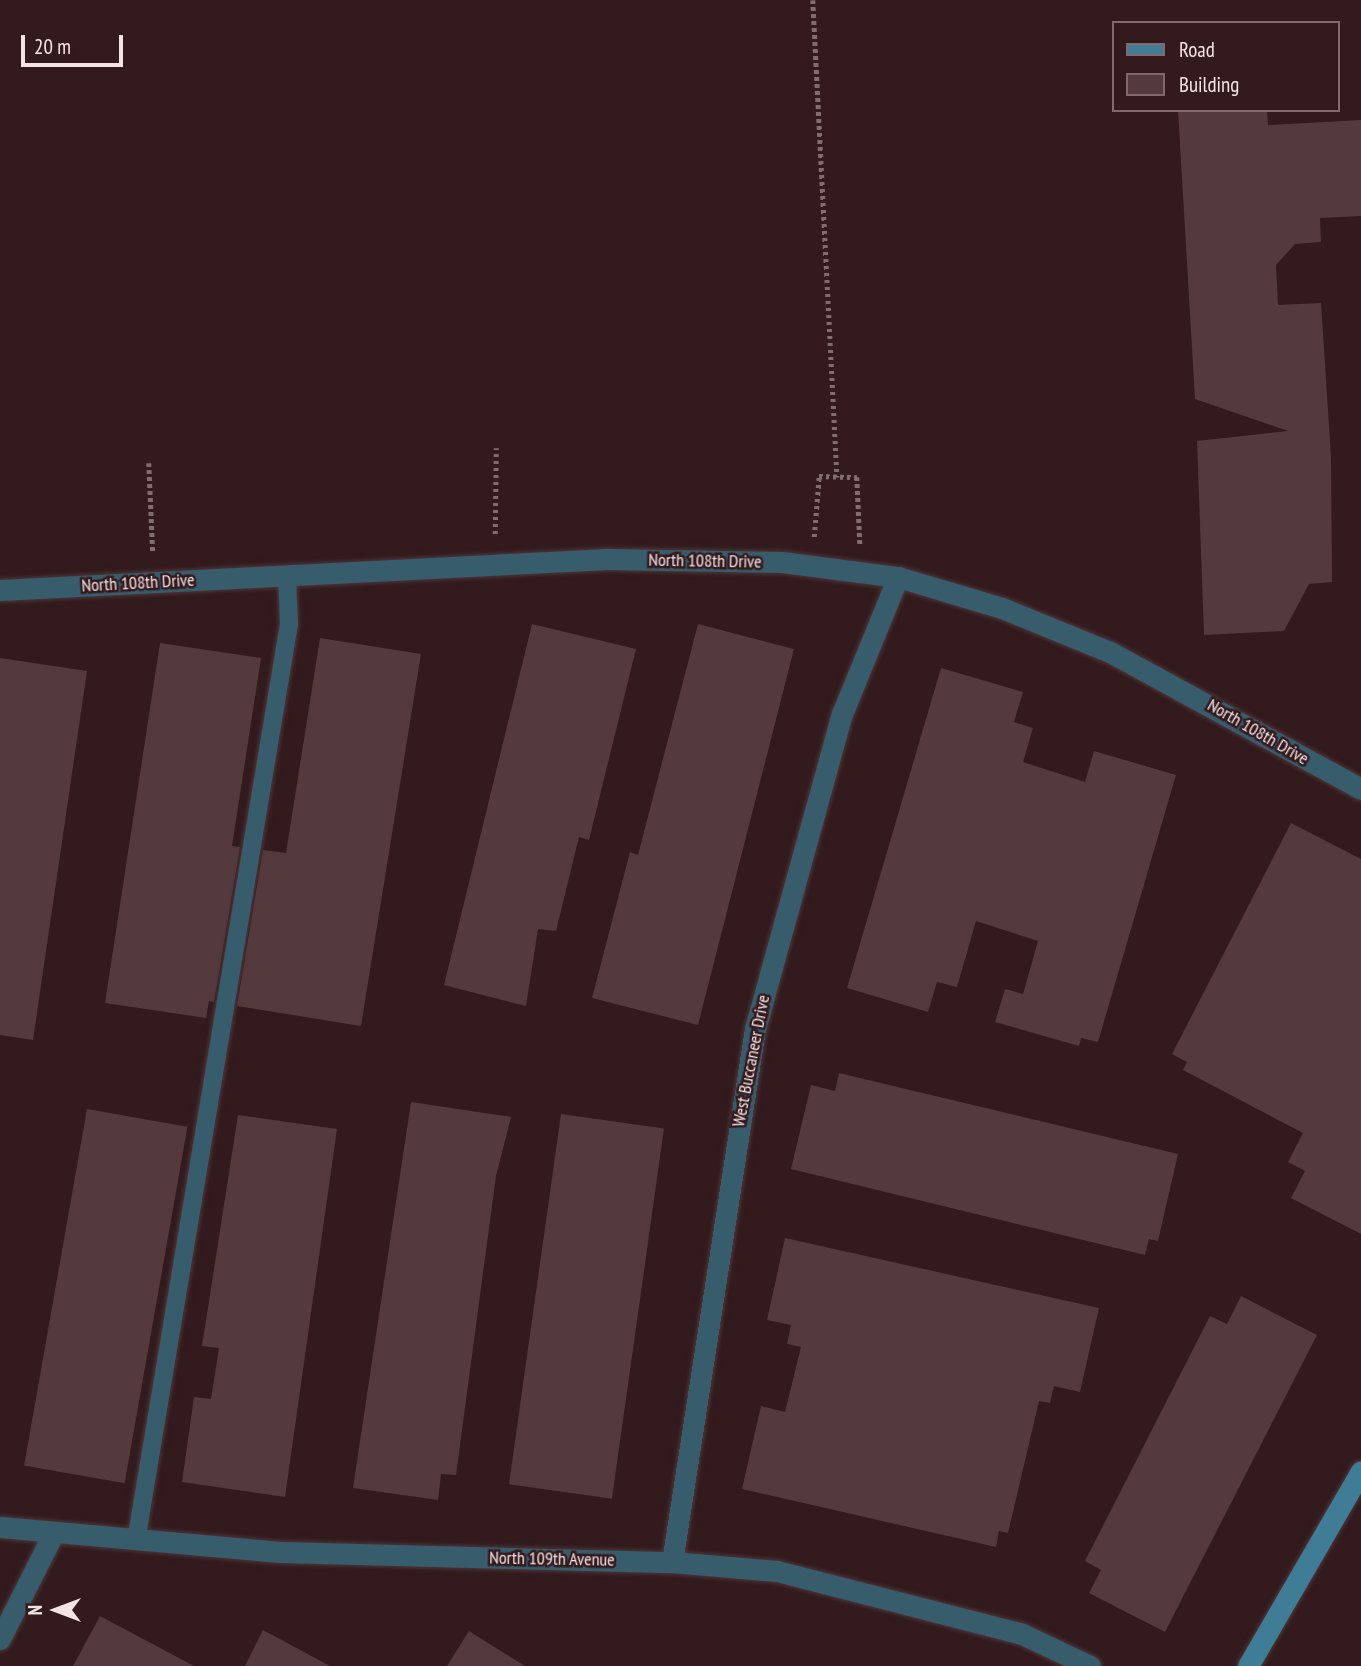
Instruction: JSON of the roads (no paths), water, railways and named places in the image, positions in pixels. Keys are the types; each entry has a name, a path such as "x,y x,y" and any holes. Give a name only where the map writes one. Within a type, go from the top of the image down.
{"street":[{"name":"North 108th Drive","path":"0,590 607,559 782,562 898,577 1002,608 1139,665 1361,789"},
{"name":"West Buccaneer Drive","path":"672,1562 755,1029 842,715 898,577"},
{"path":"1248,1666 1361,1471"},
{"name":"North 109th Avenue","path":"0,1527 53,1534 281,1552 672,1562 776,1571 867,1591 1022,1634 1090,1666"},
{"path":"0,1639 53,1534"}],"lane":[{"path":"136,1541 289,624 287,575"}]}
